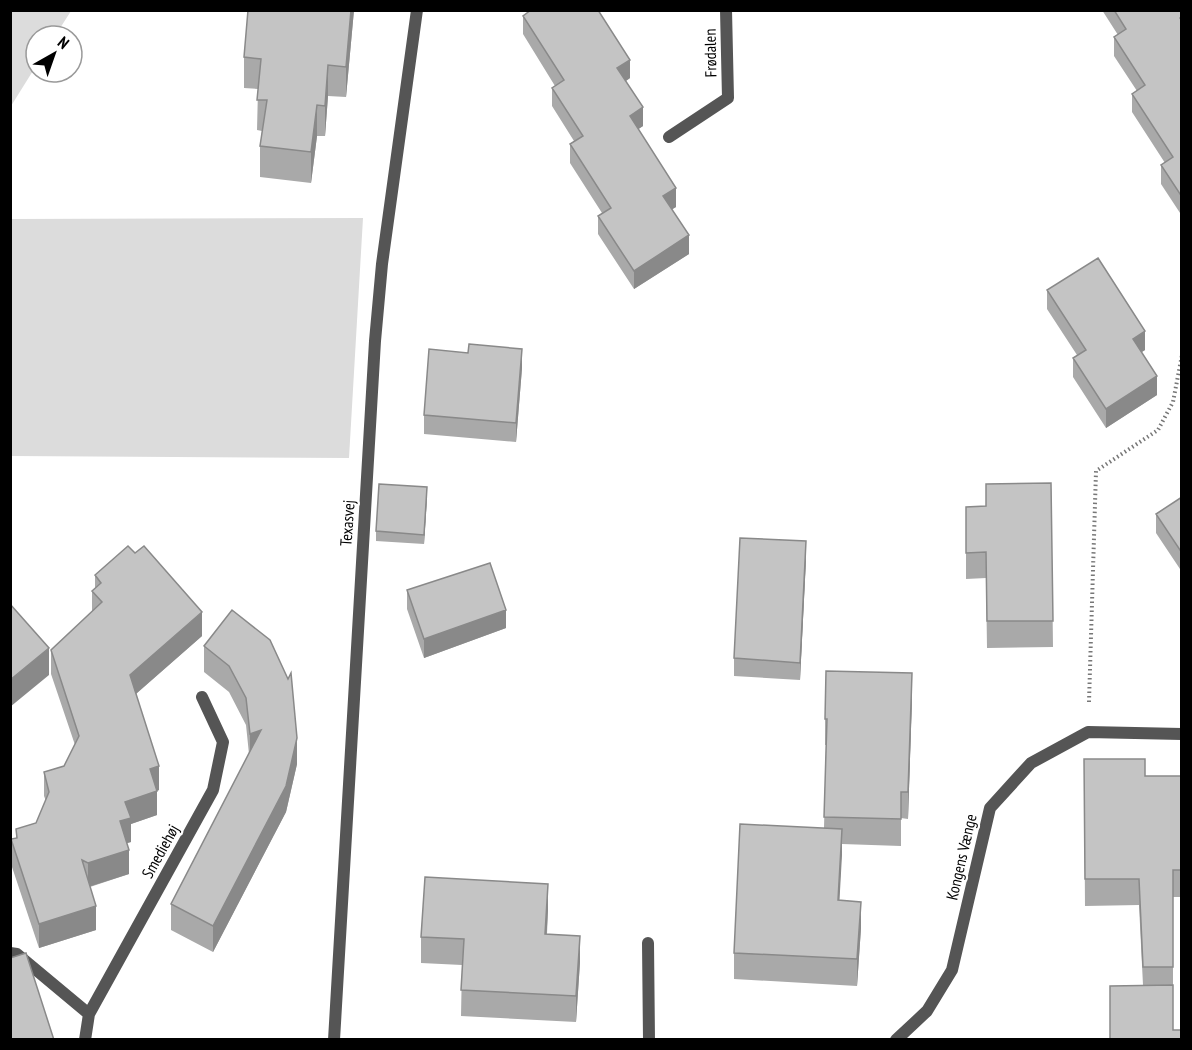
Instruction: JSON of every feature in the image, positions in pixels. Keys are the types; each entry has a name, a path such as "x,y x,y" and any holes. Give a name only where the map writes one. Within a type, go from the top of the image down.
{"street":[{"name":"Texasvej","path":"334,1040 375,341 382,264 417,10"},
{"name":"Frødalen","path":"669,137 728,98 726,10"},
{"name":"Smediehøj","path":"85,1040 89,1014 213,790 224,742 202,697"},
{"name":"Kongens Vænge","path":"896,1040 927,1011 952,970 990,808 1031,763 1088,732 1182,734"},
{"path":"648,943 649,1040"},
{"path":"10,953 17,954 89,1014"}],"path":[{"path":"1088,732 1096,471 1158,430 1173,402 1182,355"}],"shaded area":[{"path":"11,10 71,11 63,24 24,24 25,84 11,106"},
{"path":"363,218 349,458 11,456 11,219"}],"building":[{"path":"248,10 351,10 346,67 328,65 325,106 317,105 311,152 260,146 267,100 257,100 261,59 244,57"},
{"path":"531,10 598,10 630,60 617,68 643,107 630,116 676,188 663,196 689,235 634,271 598,216 611,208 570,144 583,136 552,88 564,80 523,16"},
{"path":"1114,10 1182,10 1180,18 1182,21 1182,197 1161,165 1173,157 1132,94 1145,85 1114,37 1126,29"},
{"path":"1098,258 1145,331 1133,339 1157,376 1106,409 1073,358 1086,350 1047,290"},
{"path":"469,344 522,349 516,423 424,415 429,349 468,353"},
{"path":"1051,483 1053,621 987,621 986,552 966,553 966,507 986,506 986,484"},
{"path":"379,484 427,487 424,535 376,531"},
{"path":"1182,497 1182,553 1156,514"},
{"path":"740,538 806,541 800,663 734,658"},
{"path":"128,546 135,553 144,546 202,612 130,675 159,766 150,769 157,791 125,802 131,818 120,821 129,850 88,863 82,860 96,906 39,924 11,839 17,838 16,829 36,823 49,792 44,772 64,766 79,736 51,650 102,602 92,591 101,583 95,575"},
{"path":"490,563 506,610 424,639 407,590"},
{"path":"10,604 49,648 10,680"},
{"path":"232,610 270,640 288,679 291,673 297,738 286,786 213,926 171,904 261,730 250,734 246,698 229,666 204,646"},
{"path":"826,671 912,673 908,792 901,792 901,819 824,817"},
{"path":"1084,759 1145,759 1145,776 1182,776 1182,870 1173,870 1173,967 1143,967 1139,879 1085,879"},
{"path":"740,824 842,829 838,900 861,902 857,959 734,953"},
{"path":"425,877 548,884 545,934 580,936 576,996 461,990 464,939 421,937"},
{"path":"26,953 54,1040 10,1040 10,958"},
{"path":"1173,985 1173,1030 1182,1030 1182,1040 1110,1040 1110,986"}]}
